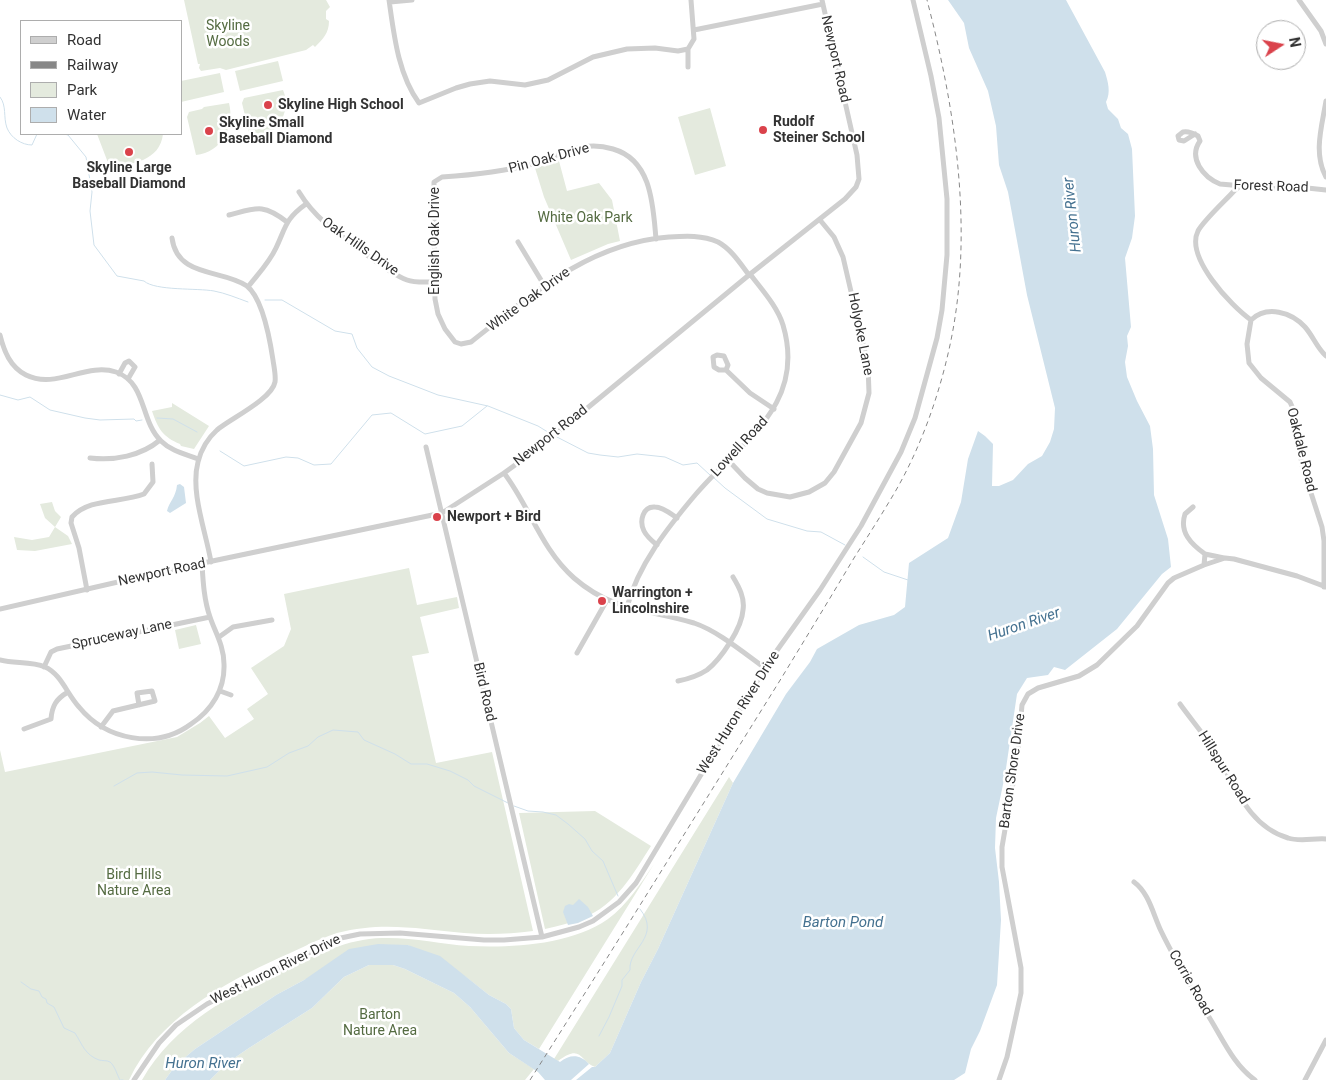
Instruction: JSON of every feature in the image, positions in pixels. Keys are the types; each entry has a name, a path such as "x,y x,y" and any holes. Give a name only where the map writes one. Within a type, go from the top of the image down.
{"street":[{"path":"412,0 390,1 399,59 413,95 419,103 470,84 490,81 525,85 548,80 593,57 627,49 655,48 681,51 688,49"},
{"path":"688,67 688,49 694,39 690,0"},
{"name":"West Huron River Drive","path":"134,1080 159,1043 176,1025 207,1004 336,939 360,934 400,933 484,940 542,936 579,927 593,921 606,913 628,893 649,863 698,777 765,668 820,590 856,534 893,468 915,418 938,338 947,255 946,182 942,137 933,85 913,0"},
{"path":"1299,0 1321,31 1326,44"},
{"path":"694,30 822,2"},
{"name":"Newport Road","path":"1,609 442,513 504,473 554,435 852,193 860,174 822,2"},
{"path":"1326,101 1319,153 1321,166 1326,177"},
{"name":"Forest Road","path":"1195,134 1200,138 1195,152 1197,164 1213,181 1220,184 1326,190"},
{"name":"Pin Oak Drive","path":"437,179 505,171 548,159 581,147 607,147 619,150 629,156 644,175 652,203 656,239"},
{"name":"English Oak Drive","path":"437,179 434,182 434,299 445,329 455,342 461,344 471,342"},
{"path":"1240,186 1198,231 1196,241 1198,253 1207,271 1230,303 1241,313 1251,320 1260,312 1270,310 1288,316 1305,328 1320,352 1326,356"},
{"name":"Oak Hills Drive","path":"299,192 306,204 321,221 390,271 407,280 434,282"},
{"path":"248,287 276,249 287,222 295,212 306,204"},
{"path":"228,215 261,208 268,210 287,222"},
{"name":"Holyoke Lane","path":"729,461 758,489 767,493 790,497 809,492 825,483 834,472 861,423 869,393 868,365 843,257 834,237 820,220"},
{"name":"White Oak Drive","path":"471,342 544,285 573,267 620,248 656,239 700,236 719,243 731,252 750,274"},
{"path":"172,238 173,247 181,257 196,269 230,278 248,287 262,310 273,359 275,384 254,405 216,431 198,459 195,478 196,487 211,562"},
{"path":"518,242 544,285"},
{"name":"Lowell Road","path":"627,607 636,581 657,545 709,480 729,461 774,409 781,394 786,378 786,341 779,316 750,274"},
{"name":"Oakdale Road","path":"1251,320 1247,344 1249,364 1261,378 1290,402 1294,411 1302,465 1322,527 1325,587"},
{"path":"0,335 4,350 10,361 19,371 31,378 47,380 100,369 119,374 128,379 139,392 152,428 160,440 171,449 198,459"},
{"path":"119,374 126,363 132,363 135,367 128,379"},
{"path":"726,370 750,394 774,409"},
{"path":"90,458 114,459 143,452 160,440"},
{"name":"Bird Road","path":"426,447 542,936"},
{"path":"87,590 79,548 70,520 76,512 83,509 144,494 153,482 152,464"},
{"path":"504,473 526,506 544,544 560,564 587,588 607,600 627,607 696,624 765,668"},
{"path":"657,545 648,537 642,526 642,516 645,511 656,507 677,518"},
{"path":"1193,507 1185,514 1184,529 1186,537 1205,554 1234,559 1298,576 1325,587"},
{"path":"1204,565 1205,554"},
{"name":"Barton Shore Drive","path":"999,1080 1007,1057 1020,994 1021,968 1002,867 1002,847 1017,760 1022,705 1028,694 1038,688 1079,676 1097,665 1137,626 1174,578 1225,558"},
{"path":"0,660 35,664 54,673 82,712 101,727 118,735 141,739 160,738 174,734 201,718 220,691 224,654 210,617 203,581 202,564"},
{"path":"678,681 689,679 708,669 737,630 744,610 742,592 733,577"},
{"path":"577,653 607,600"},
{"path":"0,602 1,609"},
{"name":"Spruceway Lane","path":"44,667 51,652 58,649 210,617"},
{"path":"219,637 233,627 272,620"},
{"path":"101,727 113,711 139,705 155,701 152,691 137,693 139,705"},
{"path":"220,691 231,695"},
{"path":"24,729 50,719 55,702 68,692"},
{"name":"Hillspur Road","path":"1180,704 1213,748 1241,800 1254,816 1270,830 1291,839 1326,839"},
{"name":"Corrie Road","path":"1134,882 1141,887 1145,894 1181,969 1225,1044 1238,1064 1255,1080"},
{"path":"1304,1080 1326,1040"}],"green space":[{"name":"Skyline Woods","path":"184,0 326,0 330,7 326,11 326,19 329,21 329,25 325,35 315,47 313,45 306,50 226,70 220,68 201,71"},
{"path":"278,61 283,81 240,91 235,71"},
{"path":"220,73 224,92 182,102 182,81"},
{"name":"Skyline Small Baseball Diamond","path":"283,90 286,107 280,123 268,135 251,141 242,103 244,98"},
{"name":"Skyline Small Baseball Diamond","path":"229,103 230,121 224,137 213,149 196,155 187,117 189,112 204,107"},
{"path":"710,108 726,166 695,175 678,117"},
{"name":"Skyline Large Baseball Diamond","path":"97,135 163,135 161,143 151,156 136,163 110,168"},
{"name":"White Oak Park","path":"559,161 567,191 599,183 612,200 620,241 608,244 571,260 544,197 535,168"},
{"path":"172,403 209,426 194,449 181,446 169,438 162,432 157,423 152,411 172,407"},
{"path":"52,502 55,511 61,517 55,527 45,518 40,504"},
{"path":"55,527 68,536 72,544 35,551 17,550 14,537 32,540 49,537"},
{"name":"Bird Hills Nature Area","path":"409,568 417,605 457,597 459,608 420,617 429,653 412,656 436,763 492,752 533,931 481,934 401,927 370,927 337,933 236,979 194,1006 174,1021 157,1039 141,1058 129,1080 0,1080 0,750 5,772 177,737 209,716 225,738 254,719 247,709 268,694 251,668 284,646 291,629 284,594"},
{"path":"196,625 201,644 179,649 175,630"},
{"path":"729,777 733,783 610,1053 595,1067 576,1053 558,1061 554,1059"},
{"path":"595,811 651,846 623,888 605,905 583,918 545,929 519,813"},
{"path":"654,864 539,1049 524,1040 514,1028 511,1009 506,1004 489,995 466,977 408,945 304,980 276,995 195,1049 175,1066 165,1080 142,1080 155,1060 170,1043 205,1013 244,989 321,953 357,941 382,938 469,946 522,945 559,939 593,928 608,919 639,886"},
{"name":"Barton Nature Area","path":"369,965 393,965 454,993 470,1007 509,1053 534,1069 525,1080 210,1080 227,1063 312,1008 344,977"}],"water":[{"name":"Barton Pond","path":"948,0 1066,0 1105,72 1108,87 1106,102 1108,109 1118,119 1121,128 1128,134 1132,149 1135,216 1132,238 1125,258 1131,327 1127,336 1128,346 1125,362 1127,377 1150,426 1153,449 1154,495 1168,539 1171,567 1162,574 1117,629 1065,670 1054,667 1048,675 1027,678 1017,694 1005,775 996,818 995,848 1001,920 997,985 980,1031 971,1049 965,1073 954,1080 576,1080 592,1067 595,1067 610,1053 733,783 786,694 810,662 817,649 859,625 894,615 905,607 909,563 948,538 961,502 968,459 978,431 993,444 992,486 999,486 1013,480 1028,464 1042,456 1050,442 1054,429 1055,408 1027,295 1008,192 999,165 996,126 988,91 969,48 964,23"},
{"path":"180,484 184,487 186,503 170,513 167,511 168,508 177,485"},
{"path":"579,899 588,907 593,916 578,923 568,925 563,912 565,906 573,905"},
{"name":"Huron River","path":"378,944 408,945 440,956 489,995 506,1004 511,1009 514,1028 524,1040 560,1062 575,1056 582,1058 589,1064 571,1080 545,1080 538,1072 509,1053 470,1007 454,993 393,965 369,965 344,977 312,1008 227,1063 210,1080 165,1080 175,1066 195,1049 276,995 304,980 349,949"}],"waterway":[{"path":"0,97 7,128 14,138 24,144 32,145 37,135"},
{"path":"68,135 86,157 92,192 90,211 94,245 117,276 144,281 157,286 214,291 248,302"},
{"path":"265,300 282,300 335,331 352,334 357,348 372,367 389,376 438,395 488,406 538,426 551,434"},
{"path":"0,395 18,400 30,397 50,410 85,418 142,420"},
{"path":"220,451 244,466 286,457 298,458 314,465 331,464 372,415 391,413 425,434 462,426 487,406"},
{"path":"157,418 173,419 197,432"},
{"path":"555,436 588,453 618,457 637,454 665,457 683,465 697,463 710,475"},
{"path":"713,477 767,519 807,531 821,532 845,545"},
{"path":"863,557 884,572 908,580"},
{"path":"114,786 137,773 227,776 267,767 289,753 308,746 318,737 333,730 358,732 364,740 395,754 411,764 427,764 450,771 468,780 474,786 508,803"},
{"path":"514,806 528,811 556,815 568,824 585,839 592,851 603,861 618,896"},
{"path":"599,1036 622,986 622,980 630,970 634,955 646,935 646,919 640,909"},
{"path":"21,982 31,989 39,991 47,1003 54,1007 64,1028 75,1033 84,1049 94,1058 110,1062 120,1080"}],"railway":[{"path":"530,1080 779,682 890,500 913,457 935,402 946,364 957,303 961,259 961,216 953,128 946,85 927,0"}],"place":[{"name":"Skyline High School","path":"268,105"},
{"name":"Rudolf Steiner School","path":"763,130"},
{"name":"Skyline Small Baseball Diamond","path":"209,131"},
{"name":"Skyline Large Baseball Diamond","path":"129,152"},
{"name":"Newport + Bird","path":"437,517"},
{"name":"Warrington + Lincolnshire","path":"602,601"}]}
